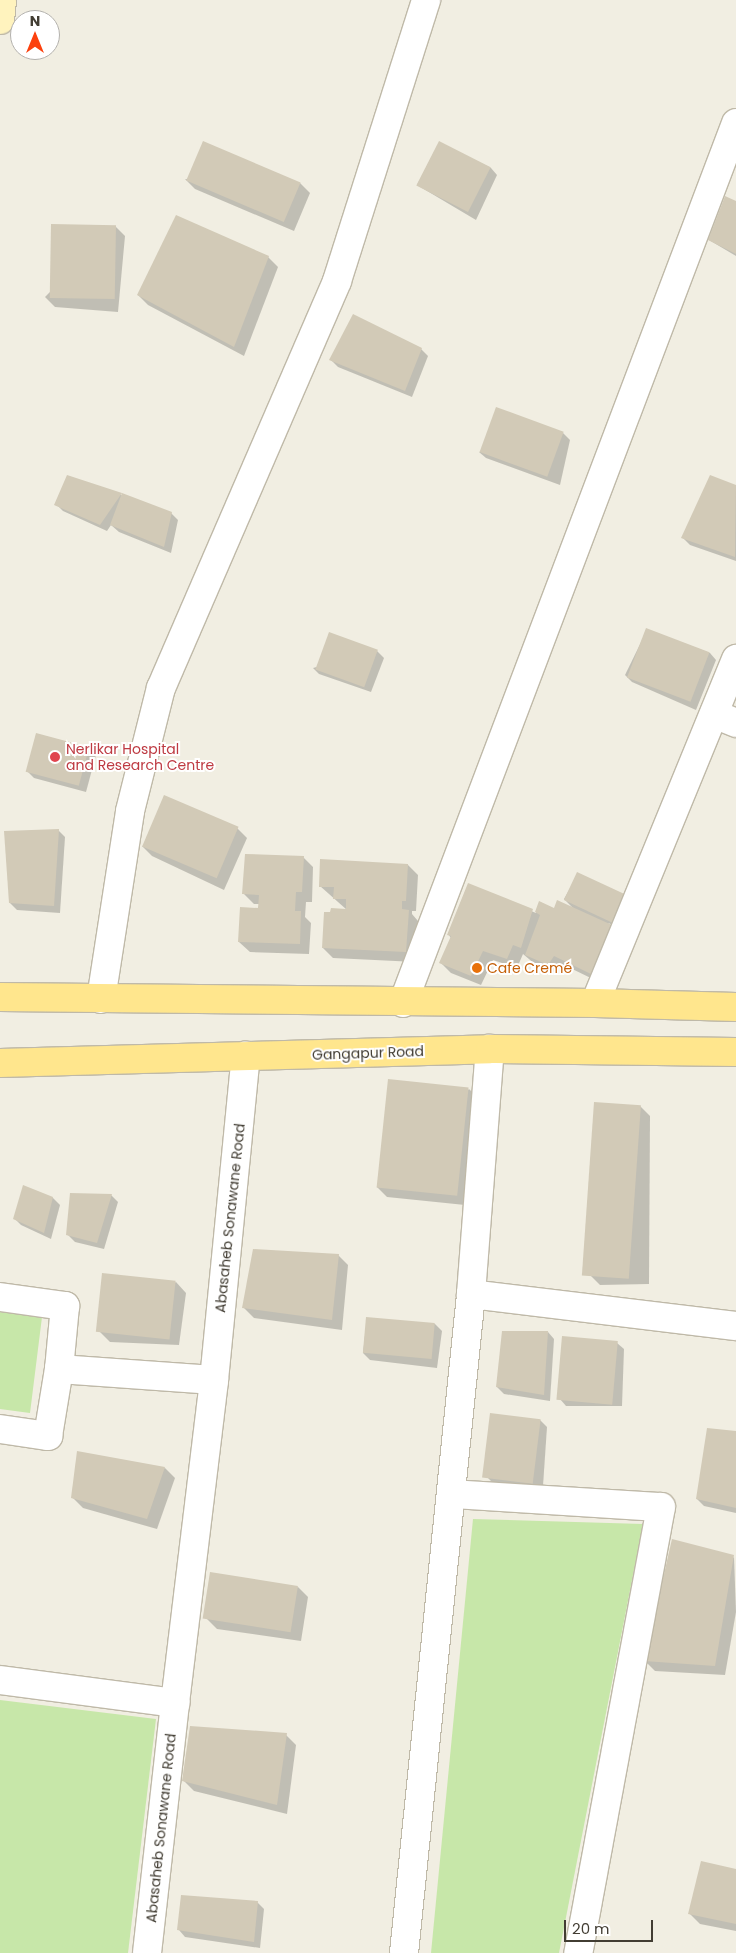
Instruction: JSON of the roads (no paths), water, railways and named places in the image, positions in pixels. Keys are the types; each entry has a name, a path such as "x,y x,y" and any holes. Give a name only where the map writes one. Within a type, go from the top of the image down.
{"main road":[{"path":"0,20 2,0"},
{"path":"0,997 403,1003 595,1003 736,1007"},
{"name":"Gangapur Road","path":"0,1064 490,1049 736,1052"}],"street":[{"path":"102,999 130,811 161,688 337,281 426,0"},
{"path":"403,1003 736,123"},
{"path":"595,1003 725,718 736,659"},
{"path":"404,1953 472,1294 490,1049"},
{"name":"Abasaheb Sonawane Road","path":"147,1953 214,1380 246,1056"},
{"path":"472,1294 736,1326"},
{"path":"0,1297 65,1306 59,1369 48,1436 0,1429"},
{"path":"59,1369 214,1380"},
{"path":"452,1494 661,1506 578,1953"},
{"path":"0,1680 175,1702"}],"place":[{"name":"Nerlikar Hospital and Research Centre","path":"55,757"},
{"name":"Cafe Cremé","path":"477,968"}]}
